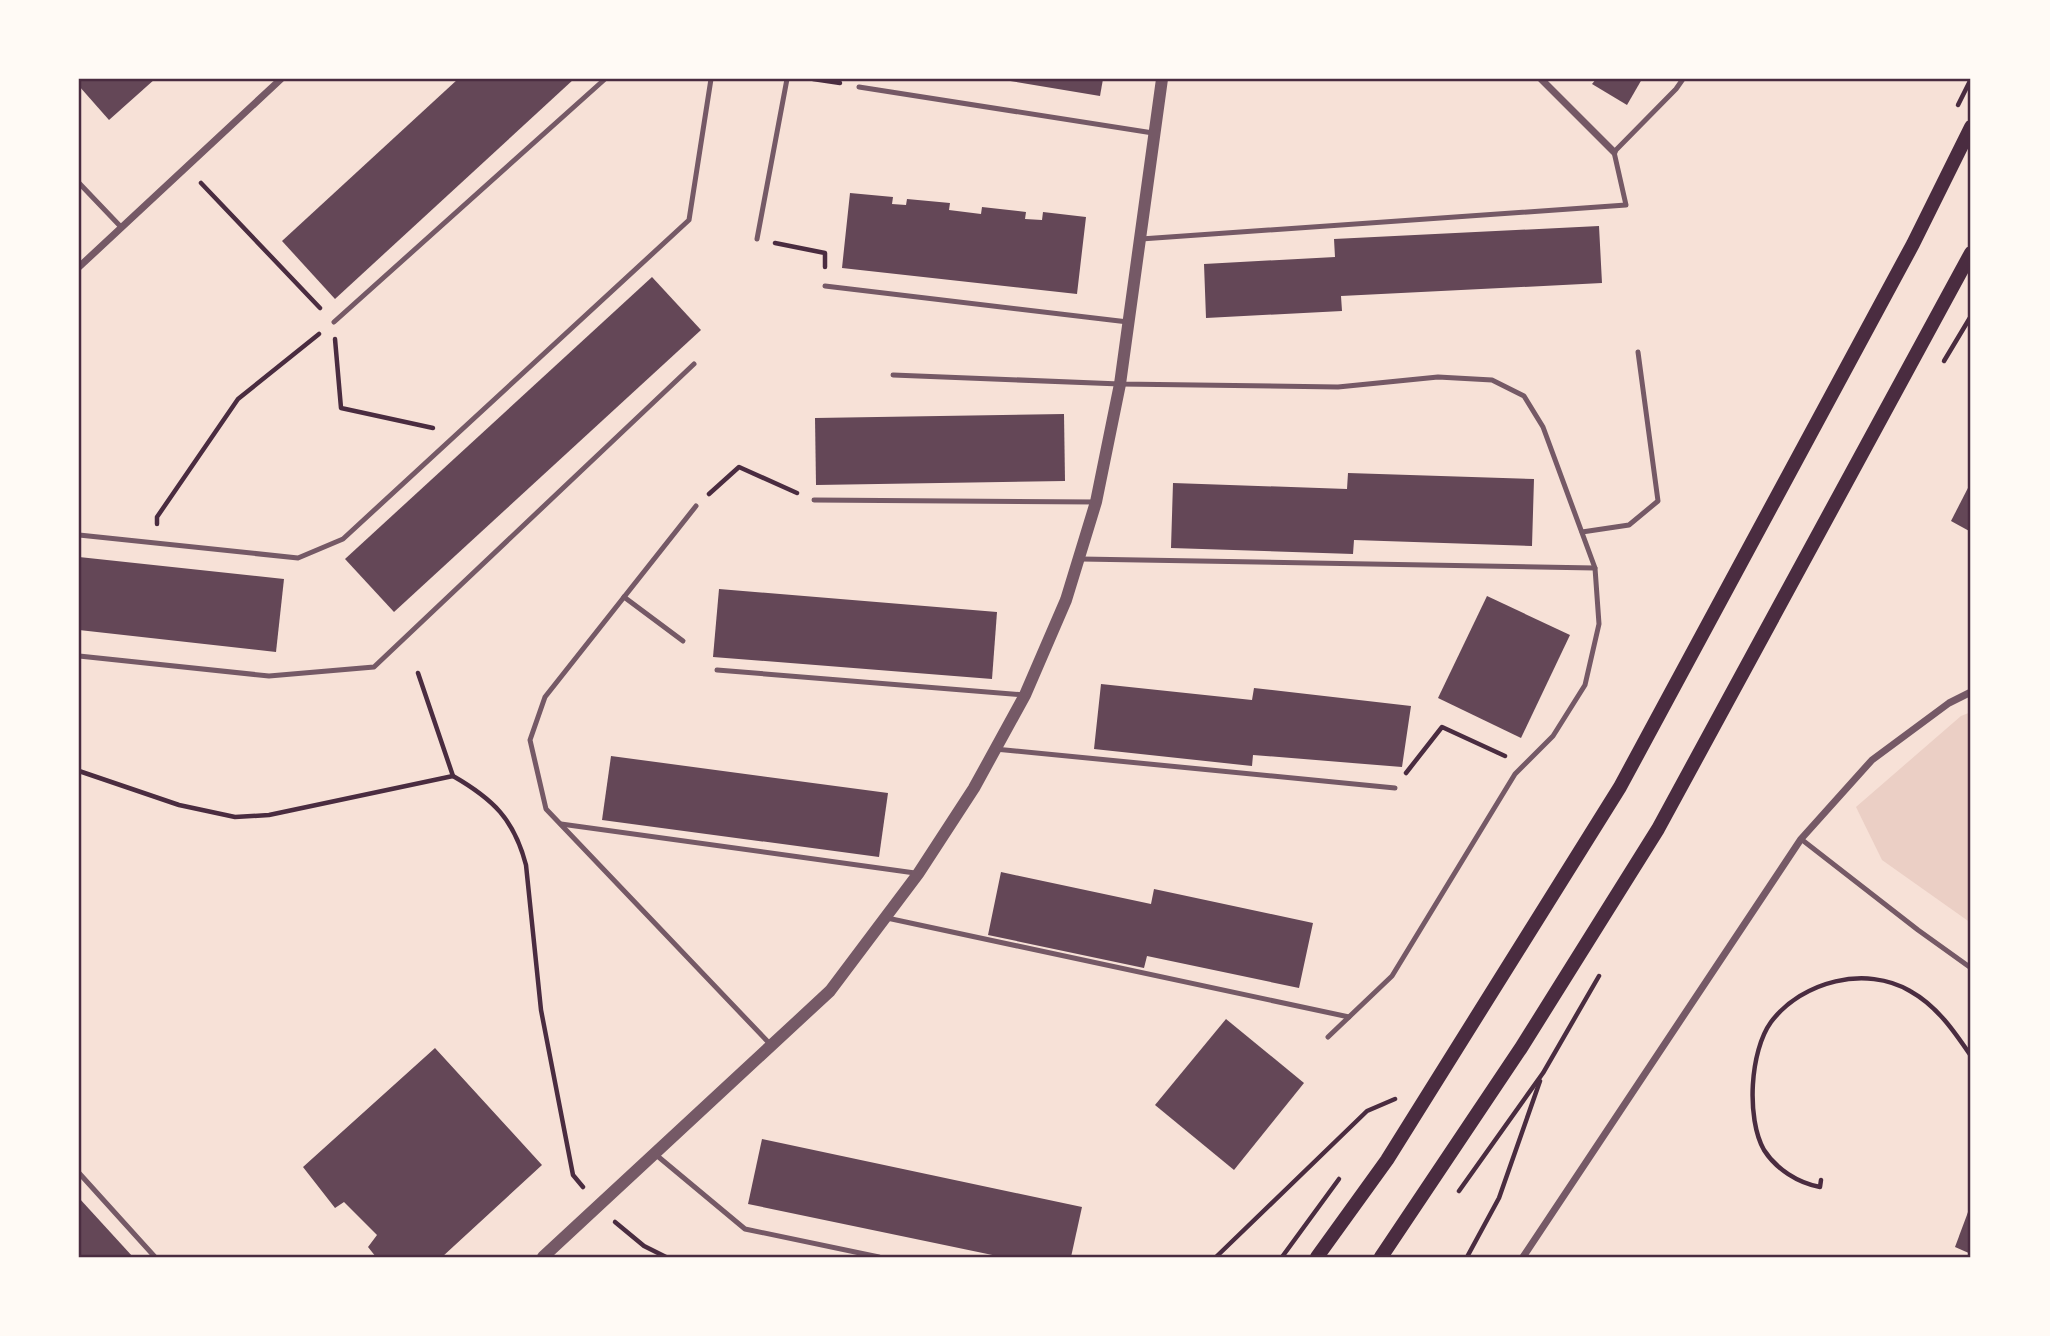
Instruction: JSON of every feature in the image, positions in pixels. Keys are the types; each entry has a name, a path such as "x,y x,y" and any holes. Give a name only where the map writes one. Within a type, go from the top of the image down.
{"main road":[{"path":"1317,1257 1387,1160 1620,787 1913,244 1971,127"},
{"path":"1381,1257 1521,1048 1658,829 1971,253"}],"street":[{"path":"79,267 281,79"},
{"path":"543,1257 831,991 918,874 974,788 1025,695 1066,600 1096,502 1120,384 1162,79"},
{"path":"1541,79 1614,152"},
{"path":"1523,1257 1801,839 1872,760 1949,703 1971,692"}],"lane":[{"path":"334,322 606,79"},
{"path":"79,535 298,558 343,539 688,220 711,79"},
{"path":"757,239 787,79"},
{"path":"1139,240 1626,205 1614,152 1676,89 1682,79"},
{"path":"859,86 1153,134"},
{"path":"79,183 121,227"},
{"path":"825,286 1128,322"},
{"path":"1582,532 1629,525 1658,501 1638,352"},
{"path":"79,656 269,676 374,667 694,364"},
{"path":"893,375 1120,384 1338,387 1438,377 1492,380 1524,396 1543,427 1595,568 1599,624 1586,685 1553,736 1515,774 1392,976 1328,1037"},
{"path":"814,500 1096,502"},
{"path":"696,506 545,697 530,740 546,809 772,1046"},
{"path":"1078,559 1595,568"},
{"path":"624,597 683,641"},
{"path":"717,670 1025,695"},
{"path":"995,749 1395,788"},
{"path":"560,824 918,874"},
{"path":"1801,839 1971,968"},
{"path":"886,918 1349,1017"},
{"path":"655,1154 745,1229 878,1257"},
{"path":"79,1173 155,1257"}],"path":[{"path":"813,79 859,86"},
{"path":"1955,114 1971,79"},
{"path":"186,167 334,322 341,408 457,433"},
{"path":"757,239 825,253 825,286"},
{"path":"155,543 158,517 237,400 334,322"},
{"path":"696,506 739,467 814,500"},
{"path":"418,673 453,776 481,792 495,805 508,820 521,846 526,865 541,1010 573,1175 621,1229 644,1246 666,1257"},
{"path":"1395,788 1442,727 1524,765"},
{"path":"79,771 178,804 235,817 269,815 453,776"},
{"path":"1821,1180 1820,1187 1787,1174 1764,1150 1754,1121 1753,1077 1760,1047 1771,1022 1797,998 1822,985 1851,978 1885,980 1911,991 1945,1018 1971,1056"},
{"path":"1458,1192 1543,1073 1499,1198 1467,1257"},
{"path":"1216,1257 1367,1111 1399,1097"}],"shaded area":[{"path":"1971,712 1971,923 1882,860 1856,807 1961,716"}],"building":[{"path":"79,79 155,79 109,120 79,86"},
{"path":"458,79 574,79 335,299 282,241"},
{"path":"998,79 1103,79 1100,96"},
{"path":"1596,79 1642,79 1627,105 1592,84"},
{"path":"850,193 893,197 892,204 906,205 907,199 950,203 949,210 981,214 982,207 1026,212 1025,219 1042,220 1043,212 1086,217 1077,294 842,268"},
{"path":"1599,226 1602,283 1341,296 1342,311 1206,318 1204,264 1335,257 1334,239"},
{"path":"652,277 701,330 394,612 345,559"},
{"path":"1064,414 1065,481 816,485 815,418"},
{"path":"1348,473 1534,479 1532,546 1354,540 1353,554 1171,548 1173,483 1347,489"},
{"path":"1971,482 1971,532 1951,521"},
{"path":"79,557 284,579 276,652 79,630"},
{"path":"719,589 997,612 992,679 713,657"},
{"path":"1487,596 1570,635 1521,738 1438,698"},
{"path":"1101,684 1252,700 1254,688 1411,706 1402,767 1253,755 1252,766 1094,749"},
{"path":"611,756 888,793 879,857 602,820"},
{"path":"1001,872 1151,904 1154,889 1313,923 1299,988 1147,956 1144,968 988,935"},
{"path":"1226,1019 1304,1083 1234,1170 1155,1105"},
{"path":"435,1048 542,1165 442,1257 376,1257 368,1247 377,1235 344,1202 335,1208 303,1167"},
{"path":"762,1139 1082,1207 1071,1257 1002,1257 748,1204"},
{"path":"79,1198 133,1257 79,1257"},
{"path":"1971,1204 1971,1254 1955,1247"}]}
